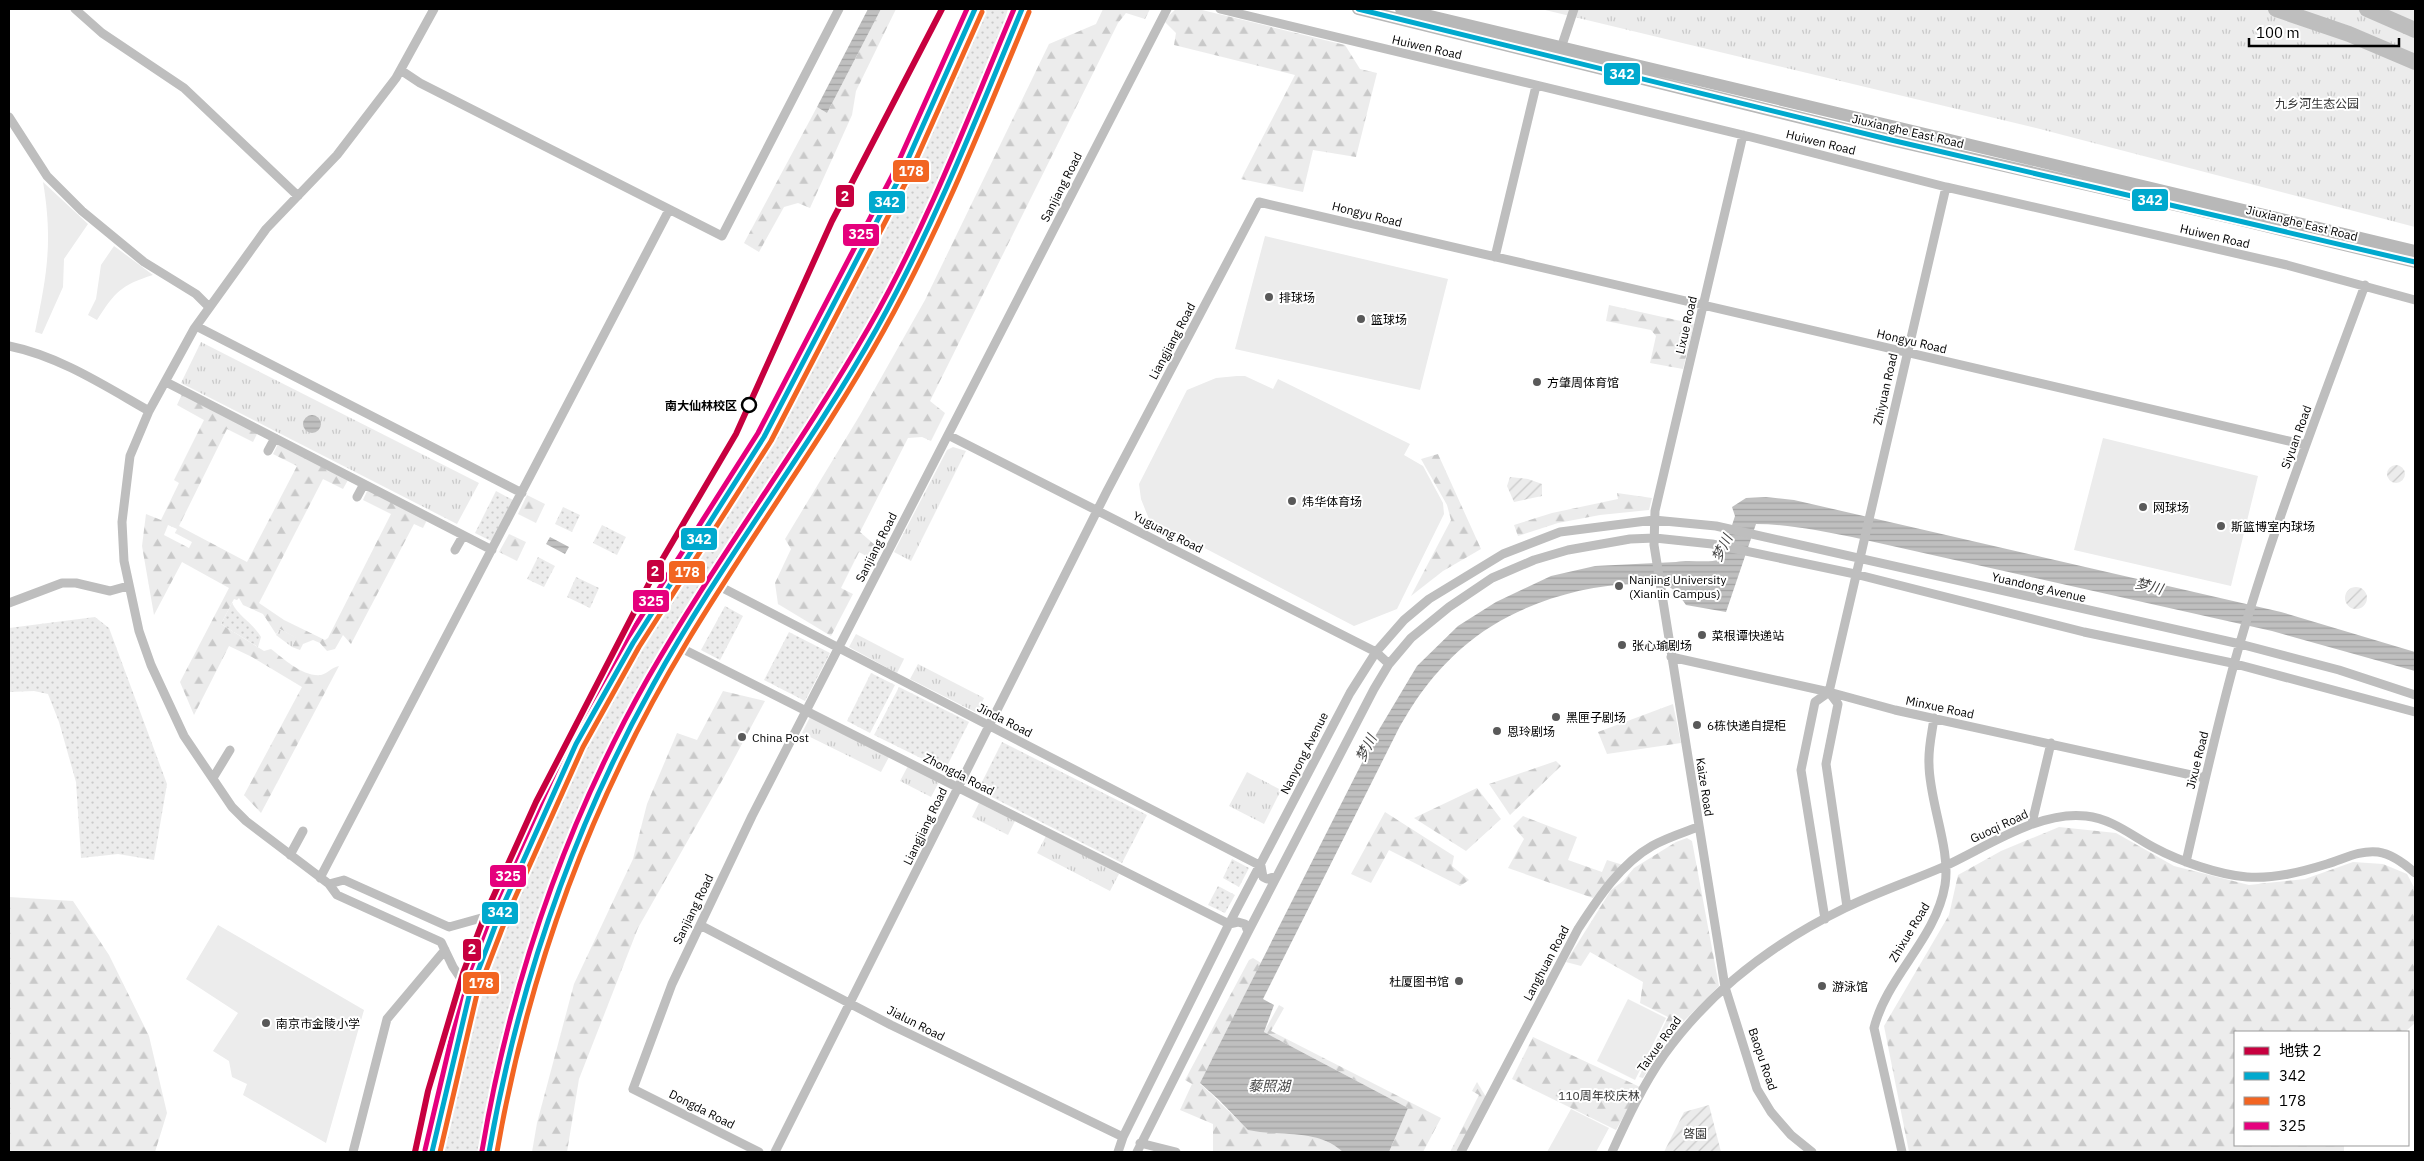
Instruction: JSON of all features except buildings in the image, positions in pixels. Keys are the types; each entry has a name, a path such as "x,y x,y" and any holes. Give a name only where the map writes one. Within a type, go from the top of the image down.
{"highway":[{"path":"2276,9 2349,34 2415,62"},
{"path":"2366,9 2415,30"}],"main road":[{"path":"432,1152 470,992 502,908 576,744 638,635 764,437 816,341 903,171 975,9"},
{"path":"489,1152 500,1092 521,1010 548,921 616,757 654,684 677,646 807,443 876,329 928,231 1022,9"},
{"name":"Jiuxianghe East Road","path":"1358,9 1891,140 2415,262"},
{"name":"Jiuxianghe East Road","path":"1401,9 2415,251"}],"street":[{"path":"75,9 102,32 184,88 298,196"},
{"path":"434,9 402,70 337,155 266,229 196,326 149,411 130,456 122,522 124,561 128,586 151,665 184,736 232,807 246,821 329,884 337,895 441,942 453,967 470,992"},
{"path":"402,70 429,87 722,236 839,9"},
{"name":"Sanjiang Road","path":"633,1089 672,984 752,816 1167,9"},
{"name":"Huiwen Road","path":"1220,9 1743,135 1946,187 2254,257 2365,285 2415,300"},
{"path":"1561,48 1574,9"},
{"path":"1495,257 1536,86"},
{"path":"9,116 47,176 82,211 144,262 196,294 209,308"},
{"name":"Lixue Road","path":"1654,541 1654,520 1743,135"},
{"name":"Zhiyuan Road","path":"1829,692 1946,187"},
{"name":"Hongyu Road","path":"1259,202 2306,445"},
{"name":"Liangjiang Road","path":"775,1152 1107,491 1259,202"},
{"path":"320,878 669,210"},
{"name":"Siyuan Road","path":"2243,634 2306,445 2365,285"},
{"path":"196,326 522,493"},
{"path":"9,346 31,351 95,381 149,411"},
{"path":"166,382 492,550"},
{"name":"Yuguang Road","path":"948,434 1376,652 1389,664"},
{"path":"268,451 275,438"},
{"path":"357,497 364,484"},
{"name":"Yuandong Avenue","path":"1654,520 1716,526 2240,644 2339,670 2415,695"},
{"name":"Nanyong Avenue","path":"1118,1152 1123,1137 1230,924 1350,693 1376,652 1404,620 1429,599 1503,554 1560,532 1654,520"},
{"path":"455,550 463,536"},
{"path":"1137,1152 1374,688 1389,664 1412,638 1450,607 1492,578 1568,550 1630,539 1712,544 1754,552 1855,574 2084,632 2234,664 2415,712"},
{"name":"Kaize Road","path":"1654,541 1698,827 1725,987"},
{"path":"1503,554 1511,570"},
{"path":"9,602 62,583 76,583 110,590 128,586"},
{"name":"Jinda Road","path":"715,584 1261,866 1263,877 1267,879 1277,876"},
{"name":"Jixue Road","path":"2186,862 2205,778 2243,634"},
{"name":"Zhongda Road","path":"677,646 1230,924 1238,922 1246,924 1248,932"},
{"name":"Minxue Road","path":"1671,657 2205,778"},
{"path":"1825,919 1801,770 1815,702 1829,692 1838,704 1826,764 1847,907"},
{"name":"Zhixue Road","path":"1902,1152 1874,1028 1880,1010 1891,988 1939,909 1945,884 1945,866 1929,764 1934,718"},
{"path":"2032,823 2051,743"},
{"path":"212,778 230,750"},
{"name":"Guoqi Road","path":"1725,987 1761,958 1798,933 1847,907 1945,866 2032,823 2085,815 2115,823 2155,848 2186,862 2245,877 2278,877 2329,864 2353,854 2379,852 2402,862 2415,873"},
{"name":"Langhuan Road","path":"1461,1152 1578,929 1594,904 1620,873 1650,847 1698,827"},
{"path":"290,855 303,831"},
{"path":"329,884 344,880 449,927 492,915 502,908"},
{"name":"Jialun Road","path":"700,925 851,1004 1123,1137"},
{"path":"353,1152 387,1019 445,950"},
{"name":"Taixue Road","path":"1612,1152 1637,1099 1664,1055 1688,1024 1725,987"},
{"name":"Baopu Road","path":"1725,987 1758,1089 1771,1112 1791,1135 1812,1152"},
{"name":"Dongda Road","path":"633,1089 759,1152"},
{"path":"1140,1143 1176,1152"}],"green space":[{"path":"881,9 896,9 856,91 852,115 810,208 798,203 784,207 759,252 744,243 817,107 827,113"},
{"path":"982,9 1008,9 985,68 973,111 933,203 911,248 837,380 765,494 705,581 673,633 616,739 590,794 545,906 509,1022 480,1152 439,1152 463,1059 508,923 544,835 589,737 627,666 771,439 830,334 885,228 935,119"},
{"path":"1103,9 1150,9 1145,19 1126,13 1118,23 930,401 945,413 931,441 922,437 908,438 860,532 876,546 870,558 859,552 841,588 853,594 831,636 778,604 775,583 791,549 785,539 860,415 925,300 1049,44 1096,24"},
{"path":"1176,9 1198,9 1345,45 1360,69 1377,73 1356,157 1313,150 1303,192 1241,179 1295,75 1174,45 1176,33 1165,22 1166,18"},
{"name":"九乡河生态公园","path":"1541,9 2415,9 2415,227 2040,129"},
{"path":"43,182 88,224 64,259 63,287 42,334 35,332 43,293 48,240 48,222"},
{"name":"篮球场","path":"1265,236 1448,279 1420,390 1235,349"},
{"path":"114,246 153,275 126,286 114,296 97,320 88,315 96,299 101,265"},
{"path":"1609,305 1694,324 1683,369 1650,363 1656,336 1651,330 1606,321"},
{"path":"201,342 479,483 457,524 181,383"},
{"name":"炜华体育场","path":"1245,376 1273,389 1278,379 1410,444 1404,455 1423,466 1443,503 1444,514 1397,609 1354,626 1149,519 1141,499 1139,484 1187,390 1216,378"},
{"path":"182,394 258,432 253,442 227,429 179,526 247,562 297,466 273,454 278,444 348,480 343,489 323,479 259,603 284,620 325,640 328,638 391,514 363,500 368,489 427,520 423,528 414,524 351,644 343,635 335,649 327,651 320,643 313,640 303,644 300,650 292,647 296,638 280,629 276,634 263,614 243,605 239,598 237,600 234,599 221,624 264,651 271,649 307,673 321,675 339,666 261,813 244,795 302,687 252,657 229,646 194,715 180,682 229,588 182,562 154,615 142,546 146,514 161,520 179,483 174,480 204,420 177,405","holes":["168,525 177,529 175,533 192,542 189,548 164,535"]},
{"name":"网球场","path":"2103,438 2258,476 2231,586 2074,550"},
{"path":"953,447 966,451 911,561 894,552 947,450"},
{"path":"1438,454 1481,549 1443,571 1411,596 1451,520 1447,505 1421,459"},
{"path":"2396,465 2402,468 2405,474 2402,480 2396,483 2390,480 2387,474 2390,468"},
{"path":"1510,477 1528,479 1542,484 1542,496 1514,502 1507,486"},
{"path":"496,491 513,500 496,537 491,541 475,533"},
{"path":"1617,493 1652,498 1649,510 1600,515 1558,523 1518,536 1514,525 1552,513 1618,499"},
{"path":"527,495 545,504 536,523 518,514"},
{"path":"563,507 580,515 572,532 555,524"},
{"path":"602,525 626,537 617,555 593,543"},
{"path":"509,534 526,542 517,561 499,552"},
{"path":"538,557 555,566 544,587 527,579"},
{"path":"576,577 599,588 590,608 567,597"},
{"path":"2356,587 2364,590 2367,598 2364,606 2356,609 2348,606 2345,598 2348,590"},
{"path":"232,603 261,637 258,647 221,624"},
{"path":"725,606 743,616 720,660 701,650"},
{"path":"95,617 109,628 167,784 154,860 118,854 81,858 76,782 59,722 48,694 34,691 9,692 9,628"},
{"path":"280,629 297,638 292,647 276,635"},
{"path":"789,632 830,653 805,701 764,680"},
{"path":"856,634 904,659 897,673 849,647"},
{"path":"918,664 984,698 977,713 910,679"},
{"path":"871,673 895,685 870,733 847,721"},
{"path":"899,687 969,722 945,770 874,735"},
{"path":"723,691 765,701 638,928 579,1079 567,1152 532,1152 537,1123 574,984 633,859 647,804 677,733 697,740"},
{"path":"1673,704 1681,743 1607,754 1598,732"},
{"path":"810,717 889,757 881,772 802,733"},
{"path":"1002,742 1147,815 1122,863 978,790"},
{"path":"1556,761 1561,766 1510,815 1489,784"},
{"path":"908,766 939,782 931,797 900,781"},
{"path":"1247,772 1281,790 1264,824 1229,806"},
{"path":"1477,788 1501,819 1466,851 1414,818"},
{"path":"979,803 1015,821 1008,835 972,817"},
{"path":"1385,812 1454,856 1452,866 1469,880 1460,886 1389,850 1371,883 1351,874"},
{"path":"1523,816 1577,837 1568,860 1602,872 1607,860 1623,865 1593,898 1508,868 1524,839 1513,826"},
{"path":"2059,827 2116,833 2174,866 2249,885 2305,879 2353,862 2383,864 2407,874 2415,889 2415,1023 2406,1031 2234,1031 2234,1146 2344,1146 2344,1152 1909,1152 1884,1026 1949,915 1958,875 2001,851"},
{"path":"1046,836 1119,874 1110,891 1037,853"},
{"path":"1687,838 1692,841 1719,986 1677,1028 1662,1047 1643,1078 1639,1077 1668,1017 1640,1003 1643,982 1590,952 1581,966 1566,962 1611,890 1623,881 1634,868 1676,842"},
{"path":"1232,859 1249,868 1239,887 1223,878"},
{"path":"1218,886 1235,895 1225,913 1208,905"},
{"path":"9,897 73,901 109,955 149,1036 167,1113 155,1152 9,1152"},
{"path":"218,925 364,1010 326,1143 243,1095 247,1084 232,1077 229,1061 213,1051 238,1013 186,979"},
{"path":"1253,958 1261,963 1200,1084 1242,1123 1308,1135 1332,1144 1343,1152 1213,1152 1213,1124 1180,1110 1192,1084 1185,1080 1249,960"},
{"path":"1628,999 1666,1018 1635,1080 1597,1061"},
{"path":"1279,1005 1284,1008 1271,1031 1441,1118 1423,1152 1389,1152 1408,1108 1264,1032"},
{"name":"110周年校庆林","path":"1533,1037 1640,1087 1616,1130 1512,1079"},
{"path":"1477,1082 1486,1097 1457,1152 1450,1152 1479,1095 1472,1091"},
{"name":"啓園","path":"1709,1105 1721,1152 1664,1152 1684,1112"},
{"path":"1571,1109 1609,1128 1596,1152 1547,1152"}],"water":[{"path":"868,9 881,9 827,113 817,107"},
{"path":"312,415 318,418 321,424 318,430 312,433 306,430 303,424 306,418"},
{"path":"1766,497 1794,500 2281,612 2415,652 2415,671 2272,631 1852,537 1780,525 1756,524 1726,612 1686,605 1672,589 1655,582 1612,585 1566,594 1543,601 1500,621 1480,634 1462,648 1434,676 1420,695 1399,728 1263,999 1274,1005 1264,1032 1408,1108 1389,1152 1343,1152 1333,1144 1310,1136 1248,1130 1200,1083 1377,733 1417,666 1458,626 1496,602 1551,576 1595,566 1721,559 1735,516 1732,507 1746,498"},
{"path":"550,537 569,547 565,554 546,544"}],"metro line":[{"name":"2","path":"415,1152 428,1091 463,973 485,915 536,802 656,570 736,434 832,221 942,9"}],"transit line":[{"name":"325","path":"425,1150 463,989 495,905 569,741 627,639 758,433 892,176 967,9"},
{"name":"342","path":"432,1152 470,992 502,908 576,744 633,643 764,437 899,179 975,9"},
{"name":"325","path":"482,1151 508,1028 525,967 544,907 566,848 591,790 618,733 674,633 843,372 890,289 929,210 1014,9"},
{"name":"342","path":"489,1152 515,1030 532,970 573,853 597,796 624,740 679,639 822,418 877,328 936,211 1022,9"},
{"name":"342","path":"1358,9 1891,140 2415,262"},
{"name":"178","path":"440,1152 477,994 509,911 583,747 639,647 771,441 906,182 982,12"},
{"name":"178","path":"497,1152 526,1018 568,888 593,825 653,702 687,642 837,410 905,291 943,213 1029,12"}],"place":[{"name":"排球场","path":"1269,297"},
{"name":"篮球场","path":"1361,319"},
{"name":"方肇周体育馆","path":"1537,382"},
{"name":"南大仙林校区","path":"749,405"},
{"name":"炜华体育场","path":"1292,501"},
{"name":"网球场","path":"2143,507"},
{"name":"斯篮博室内球场","path":"2221,526"},
{"name":"Nanjing University (Xianlin Campus)","path":"1619,586"},
{"name":"菜根谭快递站","path":"1702,635"},
{"name":"张心瑜剧场","path":"1622,645"},
{"name":"黑匣子剧场","path":"1556,717"},
{"name":"6栋快递自提柜","path":"1697,725"},
{"name":"恩玲剧场","path":"1497,731"},
{"name":"China Post","path":"742,737"},
{"name":"杜厦图书馆","path":"1459,981"},
{"name":"游泳馆","path":"1822,986"},
{"name":"南京市金陵小学","path":"266,1023"}],"water label":[{"name":"梦川","path":"1722,548"},
{"name":"梦川","path":"2149,586"},
{"name":"梦川","path":"1366,748"},
{"name":"藜照湖","path":"1269,1086"}]}
